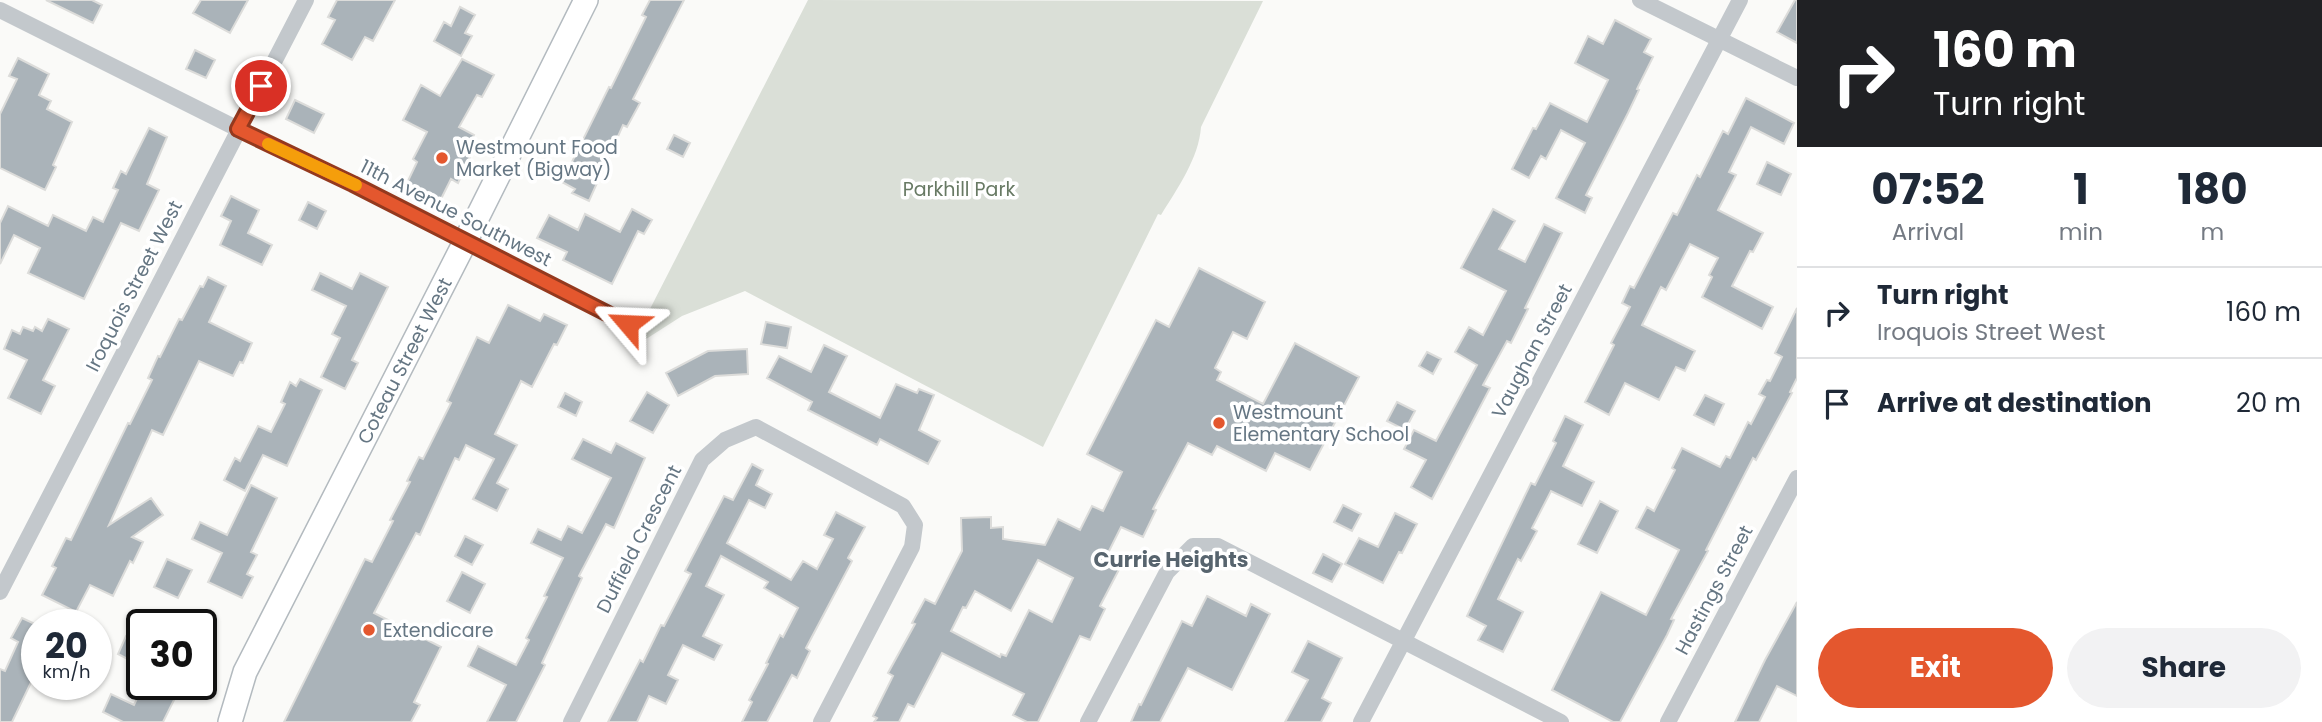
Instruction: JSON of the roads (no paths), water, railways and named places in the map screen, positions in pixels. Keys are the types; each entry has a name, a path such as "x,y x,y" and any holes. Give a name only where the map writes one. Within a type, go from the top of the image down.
{"street":[{"name":"Iroquois Street West","path":"0,592 306,0"},
{"name":"Coteau Street West","path":"230,722 245,672 586,0"},
{"path":"1640,0 1797,78"},
{"name":"Vaughan Street","path":"1361,722 1740,0"},
{"name":"11th Avenue Southwest","path":"2,8 628,324"},
{"name":"Duffield Crescent","path":"571,722 702,460 725,440 756,427 903,506 915,525 912,547 821,722"},
{"name":"Hastings Street","path":"1668,722 1797,478"},
{"path":"1088,722 1167,572 1193,546 1218,546 1561,722"},
{"path":"218,722 245,672"}],"place":[{"name":"Westmount Food Market (Bigway)","path":"442,158"},
{"name":"Westmount Elementary School","path":"1219,423"},
{"name":"Extendicare","path":"369,630"}],"district":[{"name":"Currie Heights","path":"1171,559"}],"park label":[{"name":"Parkhill Park","path":"959,189"}]}
